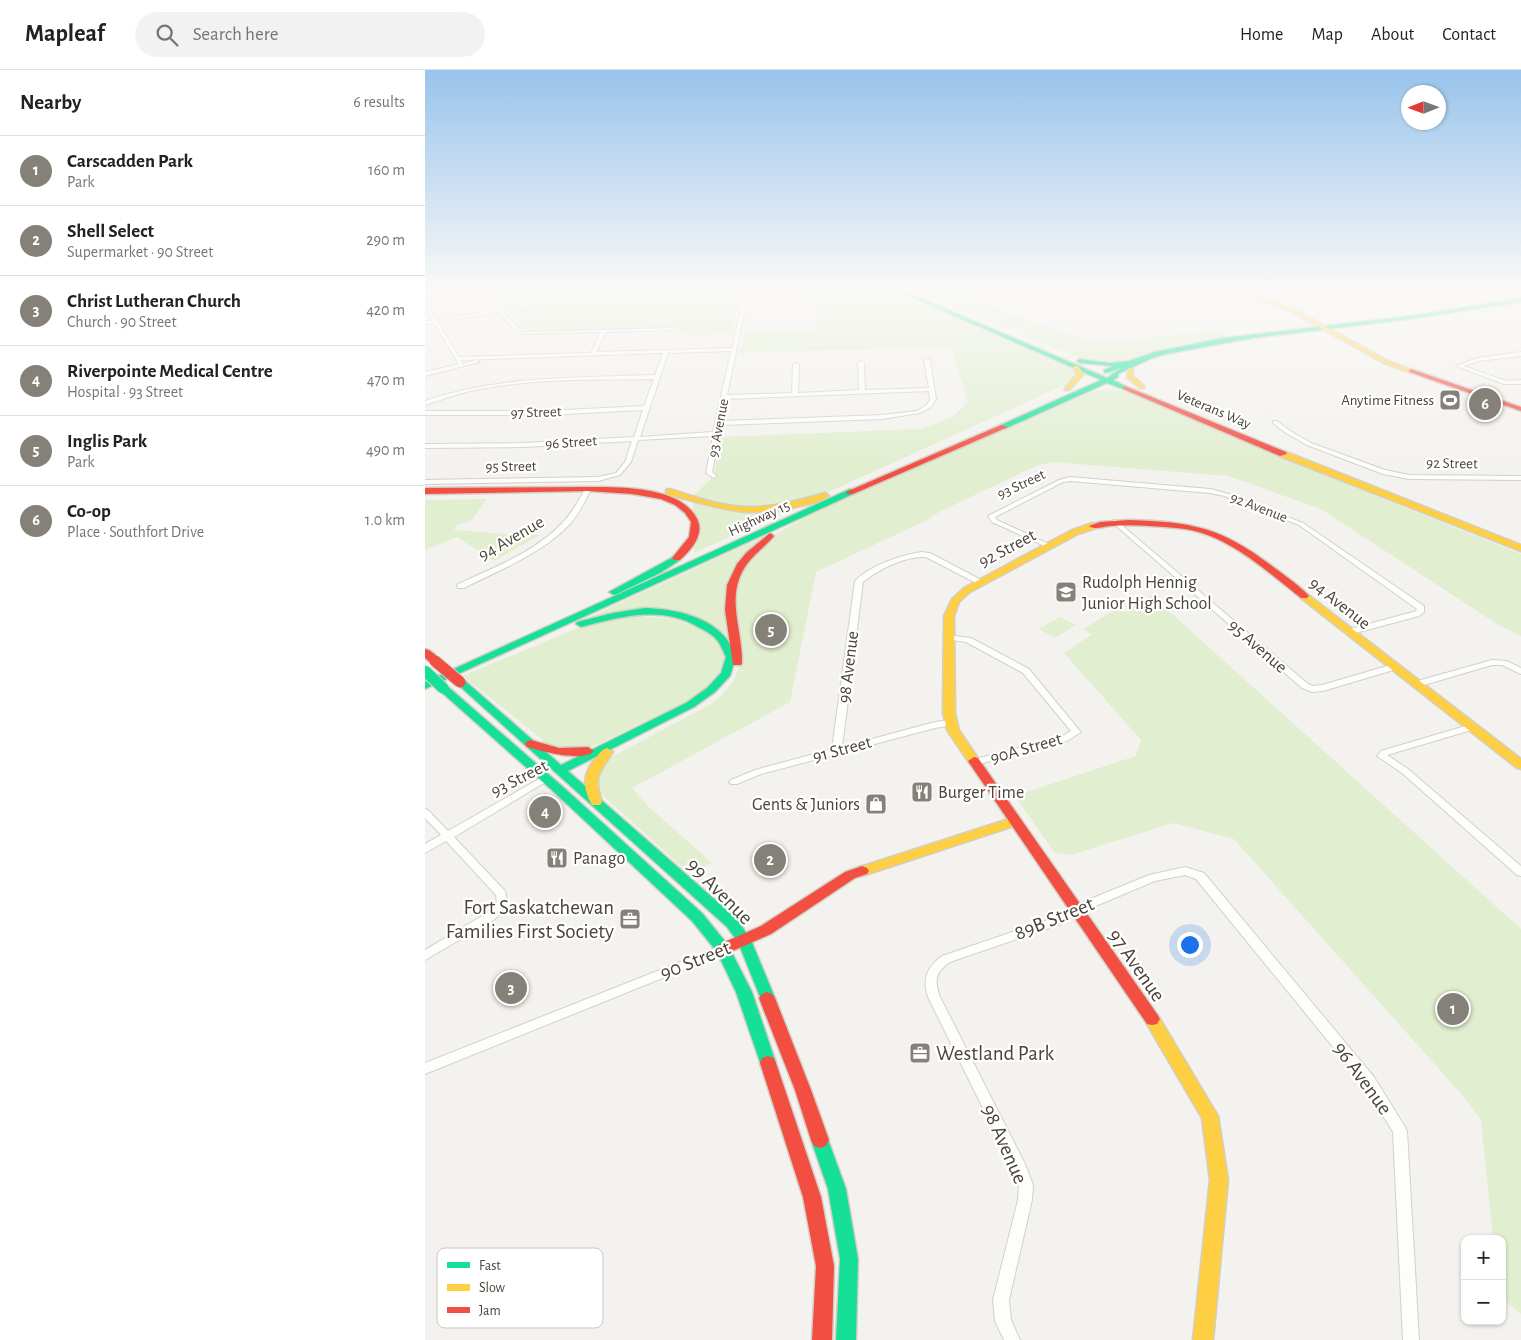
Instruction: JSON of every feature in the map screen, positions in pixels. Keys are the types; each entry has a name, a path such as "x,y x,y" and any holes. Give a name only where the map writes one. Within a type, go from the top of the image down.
{"main road":[{"path":"1035,349 1229,423"},
{"name":"Veterans Way","path":"1036,349 1078,364"},
{"name":"Veterans Way","path":"1044,349 1403,503 1521,548"},
{"path":"1107,376 1155,354 1175,349"},
{"path":"1071,392 1081,374 1078,364 1130,365 1189,349"},
{"path":"1361,349 1394,365 1521,409"},
{"path":"1373,349 1402,364 1521,404"},
{"path":"1022,419 1042,406 1155,354"},
{"path":"1130,365 1129,376 1142,391"},
{"name":"Highway 15","path":"425,679 861,483 1107,376"},
{"path":"1071,392 1109,388 1142,391"},
{"name":"Veterans Way","path":"1142,391 1229,423 1385,489 1521,541"},
{"name":"Highway 15","path":"425,686 825,504 1022,419 1071,392"},
{"path":"588,489 640,488 672,493 721,507 753,510 796,505 861,483"},
{"path":"561,617 669,564 688,547 695,536 696,524 694,516 688,509 677,502 639,492 588,489"},
{"name":"95 Street","path":"425,491 588,489"},
{"path":"531,744 555,753 604,750 696,709 716,696 734,676 737,659 729,590 739,564 751,551 771,535 825,504"},
{"name":"92 Street","path":"949,638 949,612 953,602 963,592 1086,527 1115,522"},
{"name":"94 Avenue","path":"1115,522 1185,526 1230,543 1250,554 1521,764"},
{"path":"494,655 593,620 634,613 660,612 676,614 710,628 728,648 730,660 728,670 709,694 604,750 589,777 589,785 596,802"},
{"path":"949,638 950,723"},
{"name":"99 Avenue","path":"425,652 732,923 744,940 803,1090 837,1189 849,1259 846,1340"},
{"name":"99 Avenue","path":"425,671 548,780 697,917 723,949 744,992 812,1197 825,1266 822,1340"},
{"name":"97 Avenue","path":"950,723 1075,910 1161,1032 1209,1116 1219,1180 1203,1340"},
{"name":"93 Street","path":"548,780 604,750"},
{"name":"90 Street","path":"723,949 766,930 850,875 1015,821"}],"street":[{"path":"452,349 461,365"},
{"path":"593,354 595,349"},
{"path":"458,358 513,358 729,349"},
{"name":"93 Avenue","path":"714,476 709,473 735,349"},
{"path":"636,438 666,352"},
{"path":"1521,354 1477,360 1459,366 1506,383 1521,382"},
{"path":"425,374 461,365 513,358"},
{"path":"718,423 912,413 929,406 933,399 927,360"},
{"path":"861,362 863,391"},
{"path":"795,394 796,365"},
{"path":"425,403 490,385 518,382 657,377"},
{"path":"724,397 932,389"},
{"name":"97 Street","path":"425,413 545,413 646,408"},
{"name":"92 Street","path":"1275,422 1309,444 1383,472 1409,477 1521,478"},
{"name":"96 Street","path":"425,446 532,445 717,434"},
{"name":"95 Street","path":"425,482 598,479 611,477 622,471 627,464 636,438"},
{"name":"93 Street","path":"1049,546 991,518 994,513 1067,480"},
{"name":"92 Avenue","path":"1067,480 1210,491 1227,495 1301,524 1418,604 1422,610 1416,614 1349,632"},
{"name":"94 Avenue","path":"461,586 547,540 576,514 588,489"},
{"name":"95 Avenue","path":"1115,522 1302,684 1312,689 1323,688 1394,667"},
{"path":"919,553 927,555 981,582"},
{"name":"98 Avenue","path":"837,750 858,583 865,577 909,555 919,553"},
{"name":"90A Street","path":"949,638 968,640 1026,671 1075,732 1064,739 975,762"},
{"path":"1417,684 1492,662 1504,663 1521,671"},
{"name":"91 Street","path":"734,782 758,772 837,750 935,725 950,723"},
{"path":"1472,727 1384,753 1382,756 1405,771 1521,872"},
{"name":"93 Street","path":"425,849 489,813 504,807 548,780"},
{"path":"425,812 501,894 503,905 491,916 425,956"},
{"name":"89B Street","path":"930,977 935,967 946,959 1057,921 1075,910 1153,878 1185,872"},
{"name":"96 Avenue","path":"1185,872 1200,876 1369,1081 1400,1131 1411,1340"},
{"name":"90 Street","path":"425,1069 723,949"},
{"name":"98 Avenue","path":"930,977 930,987 934,997 1015,1158 1026,1186 1025,1200 1003,1291 1001,1311 1003,1321 1012,1340"}],"green space":[{"path":"741,349 871,349 740,353"},
{"path":"952,349 1027,349 1077,372 1078,376 1069,383 694,553 693,496 714,476 720,437 920,429 951,418 968,402"},
{"path":"1058,349 1162,349 1118,363 1107,364 1083,360"},
{"path":"1112,389 1126,392 1521,554 1521,636 1497,624 1321,509 1228,476 1053,462 1038,465 816,572 790,702 632,788 649,807 712,863 699,869 682,867 599,792 595,777 606,760 711,704 732,683 738,670 740,658 734,585 737,574 774,535 810,515 868,488 1092,391"},
{"path":"487,499 471,521 457,525 454,530 540,535 494,561 457,537 425,550 425,500"},
{"path":"773,533 739,561 731,634 723,634 678,613 583,620"},
{"path":"1151,595 1521,929 1521,1314 1506,1301 1506,1235 1493,1235 1481,1120 1463,1096 1234,839 1173,823 1071,855 1054,852 1017,799 1020,794 1136,756 1141,740 1064,653 1091,635 1084,629 1114,610 1126,612"},
{"path":"636,616 674,619 710,633 725,654 725,667 705,693 587,749 573,751 541,742 543,740 463,676 585,625"},
{"path":"1060,617 1076,625 1055,638 1039,629"}],"traffic: fast":[{"path":"1035,349 1125,388"},
{"path":"1106,371 1178,349"},
{"path":"1108,380 1116,373 1155,354"},
{"path":"1080,361 1109,365 1127,362"},
{"path":"1004,427 1116,376"},
{"path":"425,686 850,492"},
{"path":"614,592 657,571 677,558"},
{"path":"560,770 690,705 711,690 726,674 731,657 721,638 693,620 677,614 645,611 581,624"},
{"path":"425,671 443,688"},
{"path":"460,682 732,923 744,940 767,998"},
{"path":"443,688 558,789 697,917 723,949 744,992 768,1063"},
{"path":"820,1140 837,1189 849,1259 846,1340"}],"traffic: slow":[{"path":"1363,349 1386,362 1411,371"},
{"path":"1067,389 1081,374 1076,367"},
{"path":"1131,369 1129,376 1142,387"},
{"path":"1283,454 1521,548"},
{"path":"669,492 722,507 748,510 774,509 825,496"},
{"path":"974,761 953,730 949,713 949,616 955,601 967,590 1075,532 1093,526"},
{"path":"1304,596 1521,765"},
{"path":"596,802 591,786 591,775 607,752"},
{"path":"862,871 1015,821"},
{"path":"1152,1019 1210,1116 1219,1180 1203,1340"}],"traffic: jam":[{"path":"1411,371 1521,409"},
{"path":"1125,388 1283,454"},
{"path":"850,492 1004,427"},
{"path":"425,491 588,489"},
{"path":"588,489 632,491 664,497 678,503 689,511 696,527 694,537 677,558"},
{"path":"1093,526 1137,523 1182,525 1203,530 1219,536 1249,553 1304,596"},
{"path":"737,663 730,610 732,585 742,564 770,536"},
{"path":"425,652 435,661"},
{"path":"435,661 460,682"},
{"path":"531,744 559,752 588,751"},
{"path":"974,761 1152,1019"},
{"path":"723,949 766,930 850,875 862,871"},
{"path":"767,998 803,1090 820,1140"},
{"path":"768,1063 812,1197 825,1266 822,1340"}],"place":[{"name":"Anytime Fitness","path":"1450,400"},
{"name":"Co-op","path":"1485,404"},
{"name":"Rudolph Hennig Junior High School","path":"1066,592"},
{"name":"Inglis Park","path":"771,630"},
{"name":"Burger Time","path":"922,792"},
{"name":"Gents & Juniors","path":"876,804"},
{"name":"Riverpointe Medical Centre","path":"545,812"},
{"name":"Panago","path":"557,858"},
{"name":"Shell Select","path":"770,860"},
{"name":"Fort Saskatchewan Families First Society","path":"630,919"},
{"name":"Christ Lutheran Church","path":"511,988"},
{"name":"Carscadden Park","path":"1453,1009"},
{"name":"Westland Park","path":"920,1053"}]}
